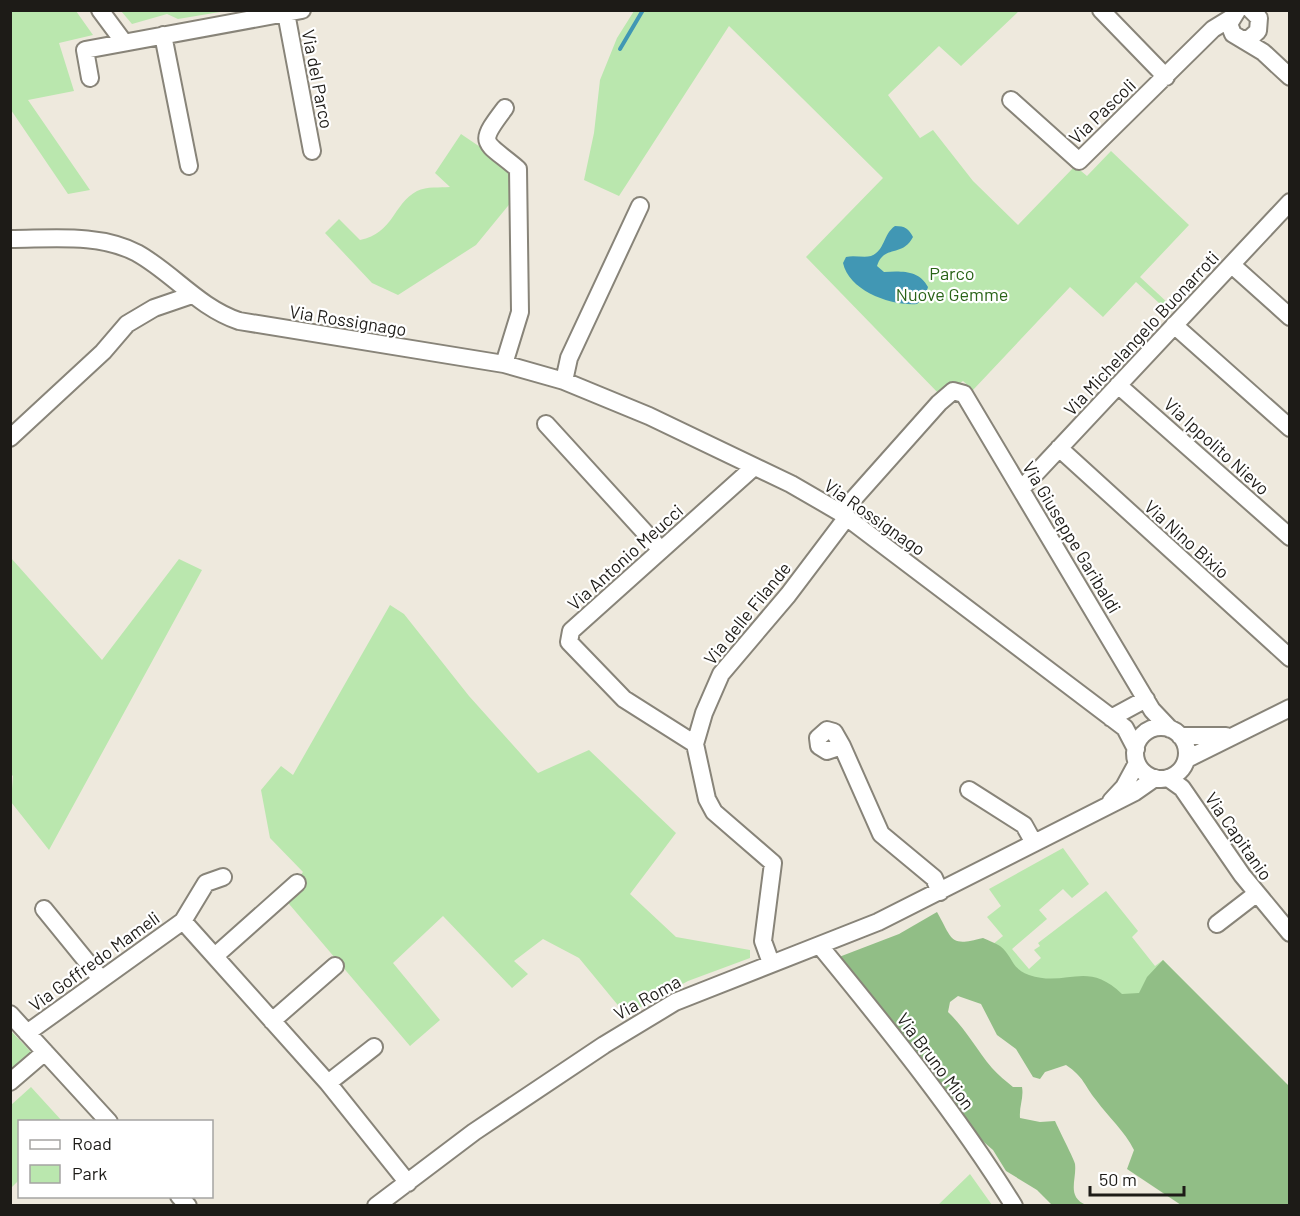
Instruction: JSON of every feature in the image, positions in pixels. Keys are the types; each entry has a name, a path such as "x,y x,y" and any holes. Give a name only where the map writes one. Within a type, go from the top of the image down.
{"street":[{"path":"100,10 123,41"},
{"path":"1101,10 1166,77"},
{"name":"Via del Parco","path":"90,78 85,50 123,41 294,12 312,151"},
{"path":"1234,14 1230,30 1240,39 1263,52 1290,77"},
{"name":"Via Pascoli","path":"1011,100 1079,161 1213,28 1234,14"},
{"path":"1202,41 1217,34 1240,39 1254,36 1258,18"},
{"path":"1258,18 1263,52"},
{"path":"164,35 189,166"},
{"path":"504,364 520,312 518,169 489,145 485,138 486,132 505,108"},
{"name":"Via Michelangelo Buonarroti","path":"1021,489 1290,202"},
{"path":"564,381 569,358 640,206"},
{"name":"Via Rossignago","path":"10,239 88,240 120,246 153,264 192,295 226,316 262,326 504,364 598,393 804,491 844,515 1118,723 1137,756"},
{"path":"1232,265 1290,317"},
{"path":"10,438 103,352 127,324 154,308 192,295"},
{"path":"1174,324 1290,428"},
{"name":"Via Ippolito Nievo","path":"1118,385 1290,537"},
{"name":"Via Giuseppe Garibaldi","path":"953,391 964,394 1149,704 1162,732"},
{"name":"Via delle Filande","path":"771,963 763,941 773,863 714,812 707,799 695,744 704,713 721,674 788,595 844,515 953,391"},
{"path":"546,424 661,550"},
{"name":"Via Nino Bixio","path":"1059,448 1290,658"},
{"name":"Via Antonio Meucci","path":"695,744 624,699 569,642 571,631 754,467"},
{"path":"1118,723 1149,704"},
{"name":"Via Roma","path":"376,1206 474,1132 645,1019 705,988 878,922 1109,804 1174,774 1232,735 1290,708"},
{"name":"Via Rossignago","path":"1118,723 1162,732"},
{"path":"1137,756 1147,775 1174,774 1185,743 1162,732"},
{"name":"Via Roma","path":"1109,804 1124,787 1137,756 1162,732 1210,738 1232,735"},
{"path":"842,746 881,834 934,878 940,892"},
{"name":"Via Capitanio","path":"1174,774 1256,894 1290,933"},
{"path":"969,790 1024,825 1034,843"},
{"name":"Via Goffredo Mameli","path":"27,1033 183,921 206,883 223,877"},
{"path":"216,956 297,883"},
{"path":"1217,924 1256,894"},
{"path":"44,909 101,979"},
{"name":"Via Goffredo Mameli","path":"183,921 328,1083 405,1186"},
{"name":"Via Bruno Mion","path":"820,946 905,1050 986,1160 1014,1206"},
{"path":"272,1021 335,966"},
{"path":"10,1014 107,1120"},
{"path":"328,1083 374,1047"},
{"path":"10,1082 45,1052"},
{"name":"Via Roma","path":"386,1206 405,1186"}],"green space":[{"path":"10,11 76,11 93,35 59,43 74,91 28,100 90,190 68,194 11,110"},
{"path":"121,11 226,11 178,19 167,14 132,24"},
{"name":"Parco Nuove Gemme","path":"634,11 1019,11 961,66 939,46 888,95 920,138 933,130 973,181 1018,225 1075,166 1087,176 1111,151 1189,225 1140,277 1169,304 1167,307 1172,311 1170,313 1136,282 1103,317 1070,287 973,390 963,381 941,396 806,257 883,178 729,26 619,196 584,180 594,133 600,80 617,38"},
{"path":"461,134 514,170 512,201 476,245 398,295 372,283 325,233 339,219 360,240 371,236 380,231 402,204 417,191 450,187 435,173"},
{"path":"11,558 102,660 179,559 202,570 49,850 11,802 13,776 10,773"},
{"path":"390,605 404,614 469,696 538,773 589,750 676,833 630,894 676,937 750,950 750,958 688,981 626,1015 579,958 543,939 514,961 528,974 512,988 443,916 393,963 440,1020 410,1046 284,898 303,872 270,838 261,790 281,766 293,775"},
{"path":"1063,848 1089,884 1072,898 1063,889 1039,910 1047,919 1012,949 1029,969 1041,958 1034,950 1040,946 1038,943 1106,891 1138,931 1132,937 1155,966 1163,960 1289,1088 1289,1205 1201,1205 992,945 1003,936 987,917 1001,906 989,889"},
{"path":"937,912 953,939 964,942 983,938 1000,946 1015,966 1023,972 1042,978 1087,976 1098,978 1122,994 1139,993 1147,977 1163,960 1289,1086 1289,1205 1181,1205 1127,1169 1134,1150 1126,1136 1077,1073 1066,1065 1045,1072 1040,1079 1033,1077 1016,1049 997,1035 981,1004 958,996 950,1002 948,1012 994,1071 1013,1087 1022,1087 1020,1118 1040,1122 1055,1121 1075,1164 1074,1192 1076,1197 1086,1205 1052,1205 1037,1190 1006,1171 993,1150 971,1131 839,957 899,934"},
{"path":"10,1030 32,1053 10,1071"},
{"path":"31,1087 61,1120 18,1120 18,1181 12,1187 11,1105"},
{"path":"970,1174 992,1205 938,1205"}],"water":[{"path":"895,226 906,228 913,237 904,247 884,255 877,266 884,272 903,272 920,277 928,287 925,297 917,304 884,299 862,289 853,282 843,263 846,257 868,257 876,254 888,233"}],"waterway":[{"path":"620,49 643,10"}]}
